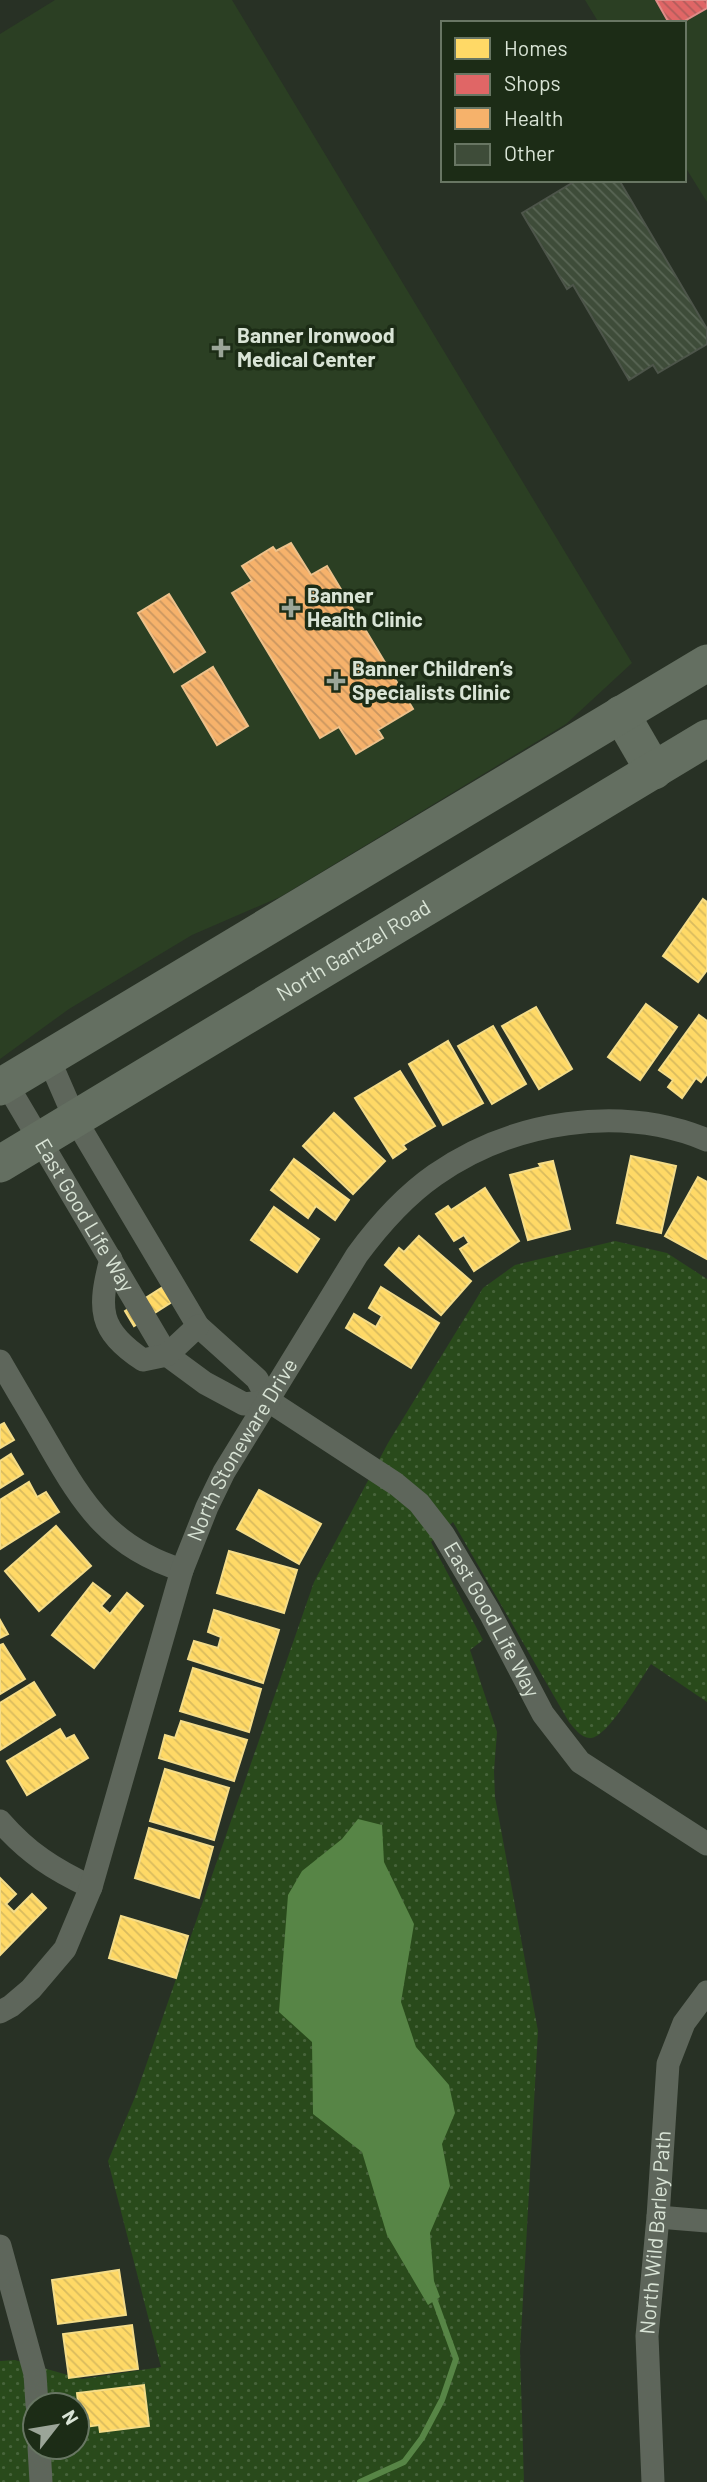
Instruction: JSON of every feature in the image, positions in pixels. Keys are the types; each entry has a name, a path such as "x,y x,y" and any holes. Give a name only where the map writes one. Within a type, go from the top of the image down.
{"main road":[{"path":"3,1085 707,663"},
{"path":"621,714 654,771"},
{"name":"North Gantzel Road","path":"0,1164 707,738"}],"street":[{"name":"East Good Life Way","path":"48,1057 75,1119 198,1326 257,1379 269,1401 419,1503 443,1534 491,1613 543,1714 580,1762 707,1844"},
{"name":"East Good Life Way","path":"3,1085 41,1139 167,1355 205,1383 244,1405 269,1401"},
{"name":"North Stoneware Drive","path":"0,2012 31,1989 65,1949 91,1887 182,1570 206,1507 224,1472 357,1255 376,1229 411,1195 458,1160 483,1147 520,1135 588,1121 623,1120 660,1124 707,1140"},
{"path":"111,1259 103,1289 103,1312 108,1326 122,1346 143,1360 167,1355 198,1326"},
{"path":"0,1361 76,1492 97,1519 154,1562 182,1570"},
{"path":"0,1821 54,1869 91,1887"},
{"name":"North Wild Barley Path","path":"653,2482 647,2336 668,2064 684,2023 707,1992"},
{"path":"658,2217 707,2221"},
{"path":"0,2246 35,2374 36,2391"},
{"path":"40,2461 41,2482"}],"shaded area":[{"name":"Banner Ironwood Medical Center","path":"55,0 232,0 632,663 566,724 280,897 192,935 69,1009 0,1059 0,34"},
{"path":"585,0 707,0 707,202 686,168 686,21 598,21"},
{"path":"615,1241 667,1253 707,1279 707,1702 651,1664 606,1728 591,1738 584,1737 569,1722 453,1522 431,1542 483,1640 470,1650 497,1732 495,1797 538,2031 520,2352 524,2482 0,2482 0,2361 15,2360 82,2379 161,2367 108,2161 135,2097 314,1582 388,1443 483,1288 515,1265"},
{"path":"358,1819 382,1825 384,1862 414,1924 401,2002 416,2047 449,2085 455,2113 442,2144 450,2186 430,2233 434,2281 440,2297 428,2305 387,2235 362,2152 313,2114 312,2042 279,2012 288,1895 302,1871 342,1839"}],"building: Homes":[{"path":"703,899 707,902 707,970 698,982 663,956"},
{"path":"646,1004 677,1027 640,1080 608,1057"},
{"path":"536,1007 572,1069 539,1089 502,1026"},
{"path":"699,1015 707,1021 707,1074 701,1082 696,1078 682,1098 668,1087 673,1080 659,1070"},
{"path":"493,1026 526,1084 492,1104 458,1046"},
{"path":"448,1041 483,1103 443,1125 409,1064"},
{"path":"400,1071 435,1126 403,1145 406,1149 393,1158 355,1098"},
{"path":"334,1113 385,1161 353,1194 303,1146"},
{"path":"631,1156 676,1166 661,1233 617,1223"},
{"path":"294,1159 349,1200 335,1220 316,1206 308,1218 271,1190"},
{"path":"553,1161 570,1229 528,1240 510,1175"},
{"path":"698,1177 707,1182 707,1259 665,1236"},
{"path":"485,1188 519,1241 474,1271 460,1249 469,1243 464,1235 454,1241 436,1214 448,1206 451,1210"},
{"path":"274,1207 319,1239 297,1272 251,1240"},
{"path":"419,1236 471,1281 441,1315 385,1265 399,1248 404,1252"},
{"path":"163,1287 172,1302 134,1326 125,1311"},
{"path":"381,1287 439,1323 411,1368 346,1328 354,1314 376,1327 382,1316 369,1308"},
{"path":"4,1423 14,1440 0,1448 0,1425"},
{"path":"11,1454 23,1474 0,1488 0,1461"},
{"path":"29,1482 37,1497 46,1492 59,1512 0,1549 0,1500"},
{"path":"259,1490 321,1524 299,1564 237,1529"},
{"path":"56,1526 91,1566 39,1611 5,1571"},
{"path":"229,1551 297,1570 284,1613 217,1593"},
{"path":"93,1583 110,1596 101,1606 110,1614 127,1593 143,1606 94,1668 52,1635"},
{"path":"214,1610 279,1630 263,1683 188,1659 194,1641 218,1648 221,1637 208,1632"},
{"path":"0,1620 8,1634 0,1638"},
{"path":"3,1644 25,1679 0,1694 0,1645"},
{"path":"193,1668 261,1689 249,1732 180,1711"},
{"path":"34,1682 55,1715 0,1750 0,1703"},
{"path":"181,1721 247,1740 234,1781 159,1758 165,1735 175,1738"},
{"path":"60,1729 66,1739 74,1735 88,1758 27,1795 7,1761"},
{"path":"165,1769 229,1788 214,1840 150,1821"},
{"path":"149,1828 213,1847 199,1898 135,1878"},
{"path":"0,1878 16,1894 6,1904 14,1912 32,1894 46,1908 0,1955"},
{"path":"121,1916 188,1936 176,1978 109,1958"},
{"path":"119,2270 126,2315 58,2324 52,2280"},
{"path":"132,2325 138,2369 69,2378 63,2334"},
{"path":"144,2385 149,2426 100,2432 99,2425 91,2426 91,2391"}],"building: Shops":[{"path":"656,0 707,0 707,8 684,21 668,21"}],"building: Health":[{"path":"291,543 311,575 327,566 413,709 378,730 383,738 356,754 339,727 320,738 232,593 252,581 242,566 273,547 276,551"},
{"path":"169,594 205,652 174,672 138,613"},
{"path":"213,667 248,726 217,745 182,686"}],"building: Other":[{"path":"574,182 620,182 707,329 707,344 658,373 653,365 629,380 573,285 567,289 522,213"}],"waterway":[{"path":"360,2482 404,2462 422,2438 442,2400 456,2359 435,2301"}],"place":[{"name":"Banner Ironwood Medical Center","path":"221,348"},
{"name":"Banner Health Clinic","path":"291,608"},
{"name":"Banner Children’s Specialists Clinic","path":"336,681"}]}
